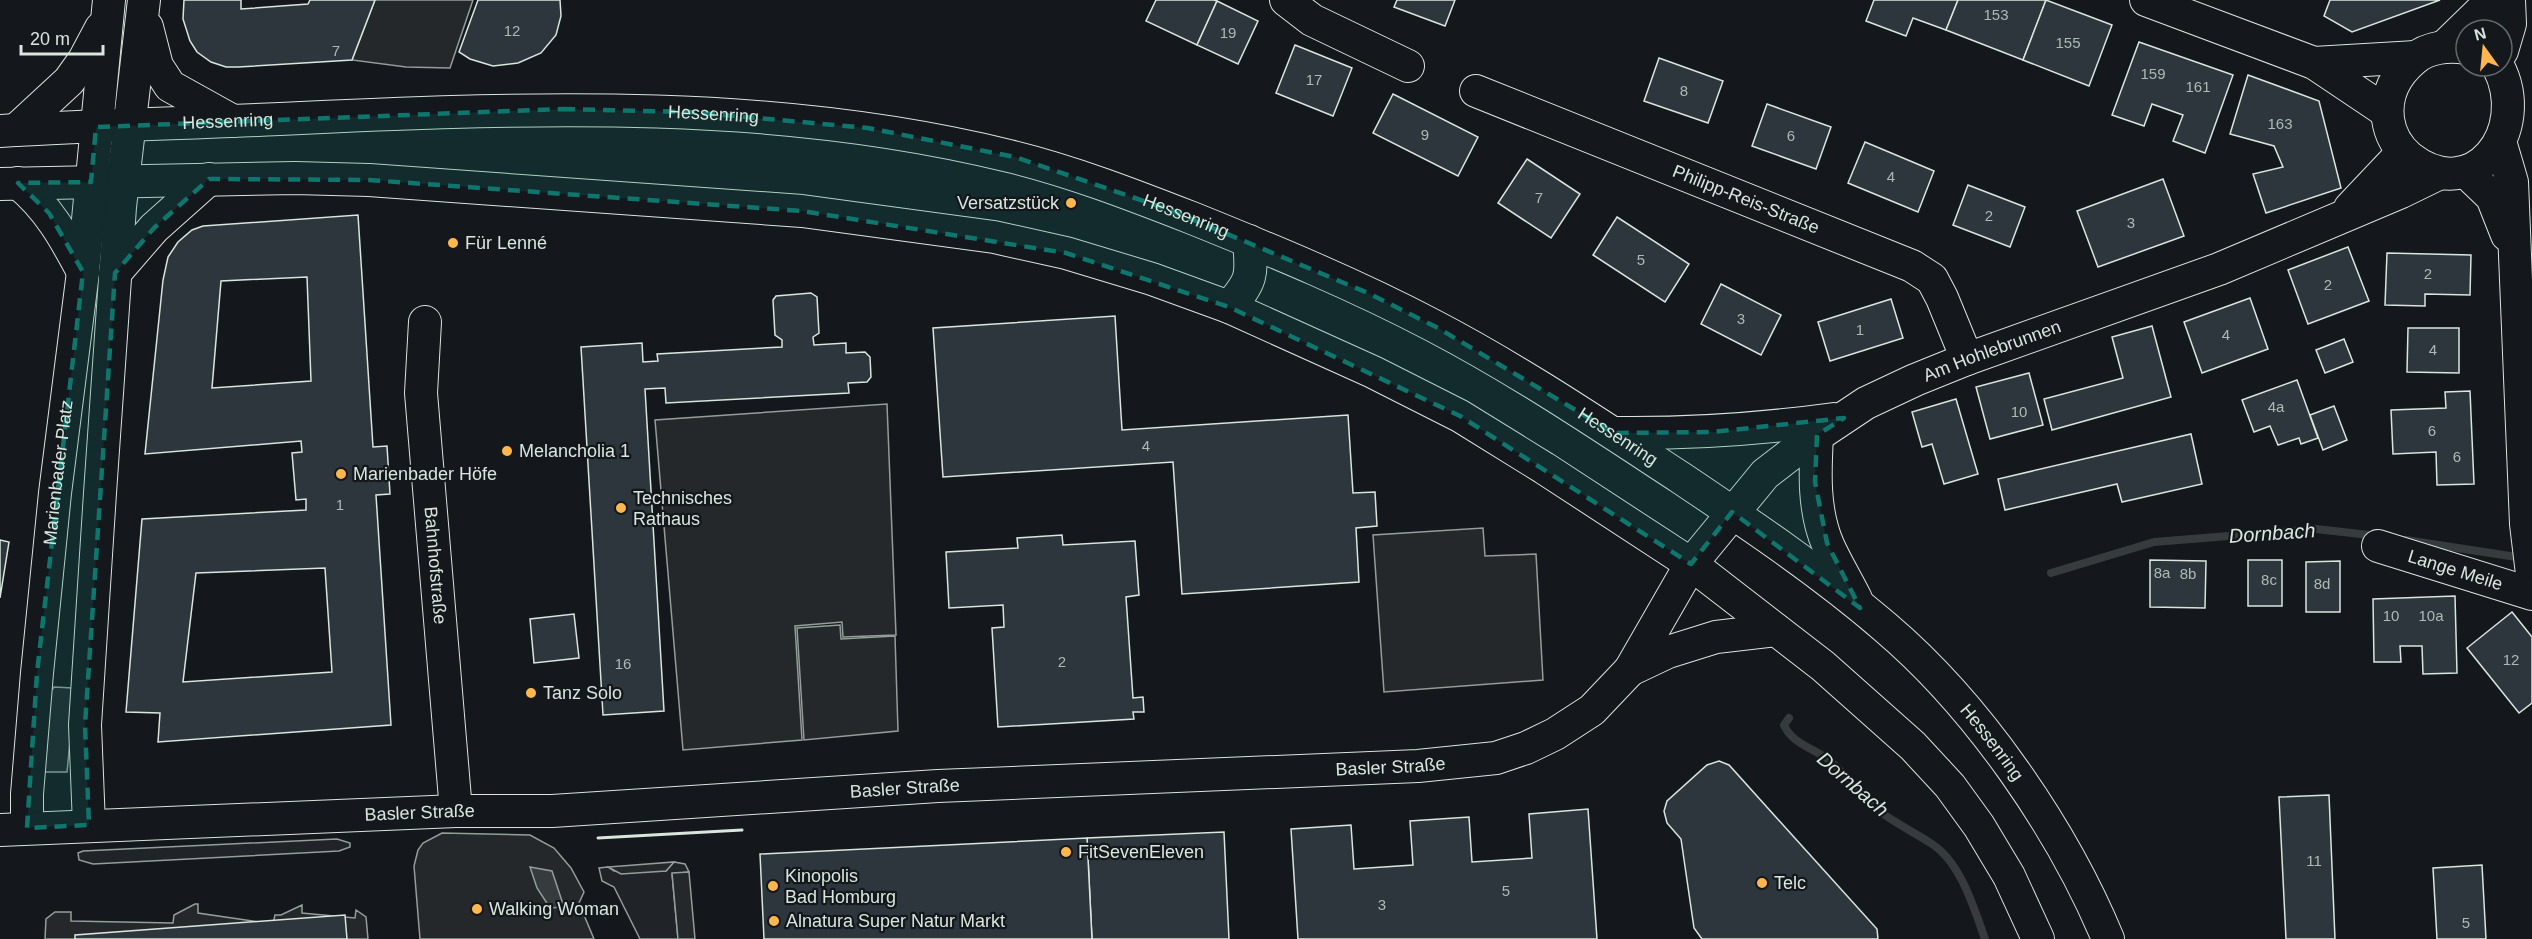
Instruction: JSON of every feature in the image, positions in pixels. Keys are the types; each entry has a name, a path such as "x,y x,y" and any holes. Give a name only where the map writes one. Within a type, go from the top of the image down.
{"street":[{"path":"1287,0 1312,20 1408,66"},
{"path":"2146,0 2314,63 2387,111"},
{"path":"2403,152 2392,133 2387,111 2390,90 2400,72 2442,51 2481,10 2497,0"},
{"path":"2509,0 2510,18"},
{"path":"143,5 157,66 170,86 234,122"},
{"path":"89,825 85,725 88,672 115,273 143,5"},
{"name":"Marienbader Platz","path":"14,829 27,794 55,493 82,272 108,8"},
{"name":"Marienbader Platz","path":"8,130 69,81 84,60 108,8"},
{"path":"2314,63 2442,51"},
{"name":"Lange Meile","path":"2511,78 2516,130 2512,182 2528,493 2526,524 2532,574"},
{"name":"Philipp-Reis-Straße","path":"1476,91 1912,266 1932,279 1967,359"},
{"name":"Hessenring","path":"8,130 563,109 690,112 797,119 925,138 1015,157 1114,189 1250,241 1368,293 1438,328 1614,433 1769,537 1887,628 1977,723 2003,758 2062,847 2108,939"},
{"name":"Am Hohlebrunnen","path":"1690,564 1765,474 1817,435 1866,403 1914,380 1967,359 2219,268 2401,192 2453,172 2486,163 2516,130"},
{"name":"Lange Meile","path":"2403,152 2420,165 2453,172 2492,197 2515,255"},
{"name":"Am Hohlebrunnen","path":"2344,215 2403,152"},
{"path":"115,273 154,228 209,179"},
{"path":"9,183 209,179 369,180 802,211 994,237 1066,253 1152,279 1229,307 1373,372 1460,416 1690,564 1776,630 1869,705 1950,786 1979,826 2009,876 2038,939"},
{"path":"9,183 36,197 53,220 82,272"},
{"path":"1229,307 1246,287 1251,270 1250,241"},
{"name":"Bahnhofstraße","path":"425,322 421,393 456,811"},
{"path":"1614,433 1713,432 1844,418"},
{"path":"1817,435 1815,482 1818,509 1827,543 1860,608"},
{"name":"Lange Meile","path":"2378,546 2532,594"},
{"name":"Basler Straße","path":"14,829 456,811 552,811 938,786 1147,778 1461,762 1496,758 1526,748 1555,734 1593,710 1630,670 1690,564"},
{"path":"1630,670 1668,652 1716,637 1776,630"},
{"path":"37,674 50,678 70,678 88,672"}],"highlighted area":[{"path":"563,109 690,112 868,128 1015,157 1170,210 1368,293 1438,328 1614,433 1713,432 1844,418 1817,435 1815,482 1827,543 1860,608 1732,512 1691,564 1460,416 1229,307 1066,253 802,211 369,180 209,179 154,228 115,273 85,725 89,825 27,828 37,673 83,272 49,213 18,183 91,182 96,127"}],"shaded area":[{"path":"375,0 473,0 450,68 406,67 352,60"},
{"path":"887,404 896,635 843,637 842,622 795,626 802,740 683,750 655,420"},
{"path":"1483,528 1485,556 1536,554 1543,680 1384,692 1373,535"},
{"path":"840,625 841,639 895,636 898,731 804,740 797,628"},
{"path":"54,687 73,688 75,691 67,772 43,772 51,691"},
{"path":"442,833 530,835 554,848 571,868 584,892 579,903 594,939 420,939 414,866 418,850 423,843"},
{"path":"337,839 350,843 350,847 339,851 93,864 79,860 78,853 83,851"},
{"path":"674,862 685,864 689,872 672,874 678,939 640,939 614,887 602,881 599,868 608,867 614,871 666,871"},
{"path":"674,862 666,871 621,874 608,867"},
{"path":"530,867 552,871 564,907 550,908 537,888"},
{"path":"689,872 695,939 678,939 672,873"},
{"path":"198,904 198,913 273,924 275,915 281,915 302,905 302,913 355,918 356,910 366,917 368,939 45,939 46,919 55,912 71,912 71,921 173,923 174,915"}],"building":[{"path":"184,0 241,0 241,9 308,4 310,0 375,0 352,60 226,67 211,62 197,52 190,41 183,19"},
{"path":"478,0 560,0 561,16 556,35 541,53 518,63 493,66 470,59 459,52"},
{"path":"1156,0 1217,1 1197,45 1146,21"},
{"path":"1397,0 1455,0 1445,26 1394,7"},
{"path":"1874,0 1958,0 1946,30 1913,18 1906,36 1866,21"},
{"path":"1958,0 2046,0 2023,60 1946,30"},
{"path":"2046,0 2112,25 2089,86 2023,60"},
{"path":"2330,0 2440,0 2352,32 2324,16"},
{"path":"1217,1 1258,21 1238,64 1197,45"},
{"path":"2139,42 2233,75 2205,153 2173,141 2183,115 2152,104 2144,126 2112,115"},
{"path":"1295,45 1352,68 1333,116 1276,93"},
{"path":"1659,58 1723,81 1708,123 1644,101"},
{"path":"2248,75 2319,101 2341,188 2266,213 2253,174 2283,167 2274,146 2230,134"},
{"path":"1393,94 1478,137 1458,176 1373,133"},
{"path":"1767,104 1831,127 1816,169 1752,146"},
{"path":"1865,142 1934,171 1918,212 1848,183"},
{"path":"1527,159 1580,194 1551,238 1498,203"},
{"path":"2163,179 2184,236 2098,267 2077,211"},
{"path":"1968,185 2025,207 2010,247 1953,225"},
{"name":"Marienbader Höfe","path":"358,215 373,447 387,446 390,494 376,495 391,725 158,742 160,713 126,712 142,519 306,510 306,499 296,500 292,453 302,452 301,441 145,454 163,280 168,257 178,242 192,230 203,226","holes":["307,277 311,381 212,388 221,281","325,568 332,672 183,682 196,573"]},
{"path":"1617,217 1689,264 1665,302 1593,255"},
{"path":"2348,247 2369,301 2308,324 2288,270"},
{"path":"2387,253 2471,255 2470,295 2425,294 2425,306 2385,305"},
{"path":"1721,284 1781,315 1761,355 1701,324"},
{"name":"Technisches Rathaus","path":"811,293 817,297 819,333 813,337 814,345 846,343 846,353 865,352 870,357 871,377 867,382 848,383 849,393 666,403 665,388 645,389 664,711 603,715 581,347 642,343 643,362 658,361 657,354 782,347 782,340 775,335 773,300 776,296"},
{"path":"2250,298 2268,349 2202,373 2184,322"},
{"path":"1891,299 1903,338 1830,361 1818,322"},
{"path":"1115,316 1122,430 1348,415 1353,493 1375,492 1377,526 1356,528 1359,582 1182,594 1173,462 943,477 933,328"},
{"path":"2152,326 2171,397 2052,430 2044,399 2123,378 2112,337"},
{"path":"2408,328 2459,328 2459,373 2407,372"},
{"path":"2344,339 2353,362 2325,373 2316,350"},
{"path":"2029,373 2043,425 1990,439 1976,387"},
{"path":"2297,380 2318,438 2301,444 2299,438 2278,445 2270,426 2254,432 2242,400"},
{"path":"2470,391 2474,484 2437,485 2436,452 2393,454 2391,410 2446,408 2445,392"},
{"path":"1956,399 1978,474 1944,484 1932,444 1922,447 1912,412"},
{"path":"2334,406 2347,440 2323,450 2310,415"},
{"path":"2191,434 2202,484 2122,502 2117,484 2005,510 1998,479"},
{"path":"1062,535 1063,545 1135,541 1139,595 1126,597 1133,698 1143,697 1144,712 1133,712 1134,719 998,727 992,628 1004,627 1003,605 949,608 946,552 1018,548 1017,538"},
{"path":"0,540 9,542 0,598"},
{"path":"2150,560 2206,561 2205,608 2150,607"},
{"path":"2248,560 2282,560 2282,606 2248,606"},
{"path":"2340,561 2340,612 2306,612 2306,562"},
{"path":"2455,596 2457,673 2423,674 2422,646 2400,646 2401,662 2374,662 2373,599"},
{"path":"2512,612 2532,637 2532,703 2519,713 2467,648"},
{"path":"574,614 579,658 534,663 530,619"},
{"name":"Telc","path":"1719,761 1729,765 1877,929 1878,939 1702,939 1694,928 1681,839 1667,823 1664,811 1667,801 1707,765"},
{"path":"2329,795 2335,939 2286,939 2279,797"},
{"path":"1588,809 1597,939 1298,939 1291,829 1351,825 1354,869 1413,865 1410,821 1469,817 1472,862 1532,858 1529,814"},
{"path":"1224,832 1229,939 1092,939 1087,838"},
{"path":"1087,838 1092,939 764,939 760,854"},
{"path":"2482,865 2486,939 2437,939 2433,868"},
{"path":"345,915 347,939 75,939 75,935"}],"waterway":[{"name":"Dornbach","path":"2051,573 2154,542 2316,529 2378,536"},
{"name":"Dornbach","path":"2406,540 2523,558"},
{"name":"Dornbach","path":"1789,718 1784,725 1792,737 1824,756 1878,810 1932,844 1951,862 1965,887 1985,939"}],"wall":[{"path":"598,838 742,830"}],"place":[{"name":"Versatzstück","path":"1071,203"},
{"name":"Für Lenné","path":"453,243"},
{"name":"Melancholia 1","path":"507,451"},
{"name":"Marienbader Höfe","path":"341,474"},
{"name":"Technisches Rathaus","path":"621,508"},
{"name":"Tanz Solo","path":"531,693"},
{"name":"FitSevenEleven","path":"1066,852"},
{"name":"Telc","path":"1762,883"},
{"name":"Kinopolis Bad Homburg","path":"773,886"},
{"name":"Walking Woman","path":"477,909"},
{"name":"Alnatura Super Natur Markt","path":"774,921"}]}
